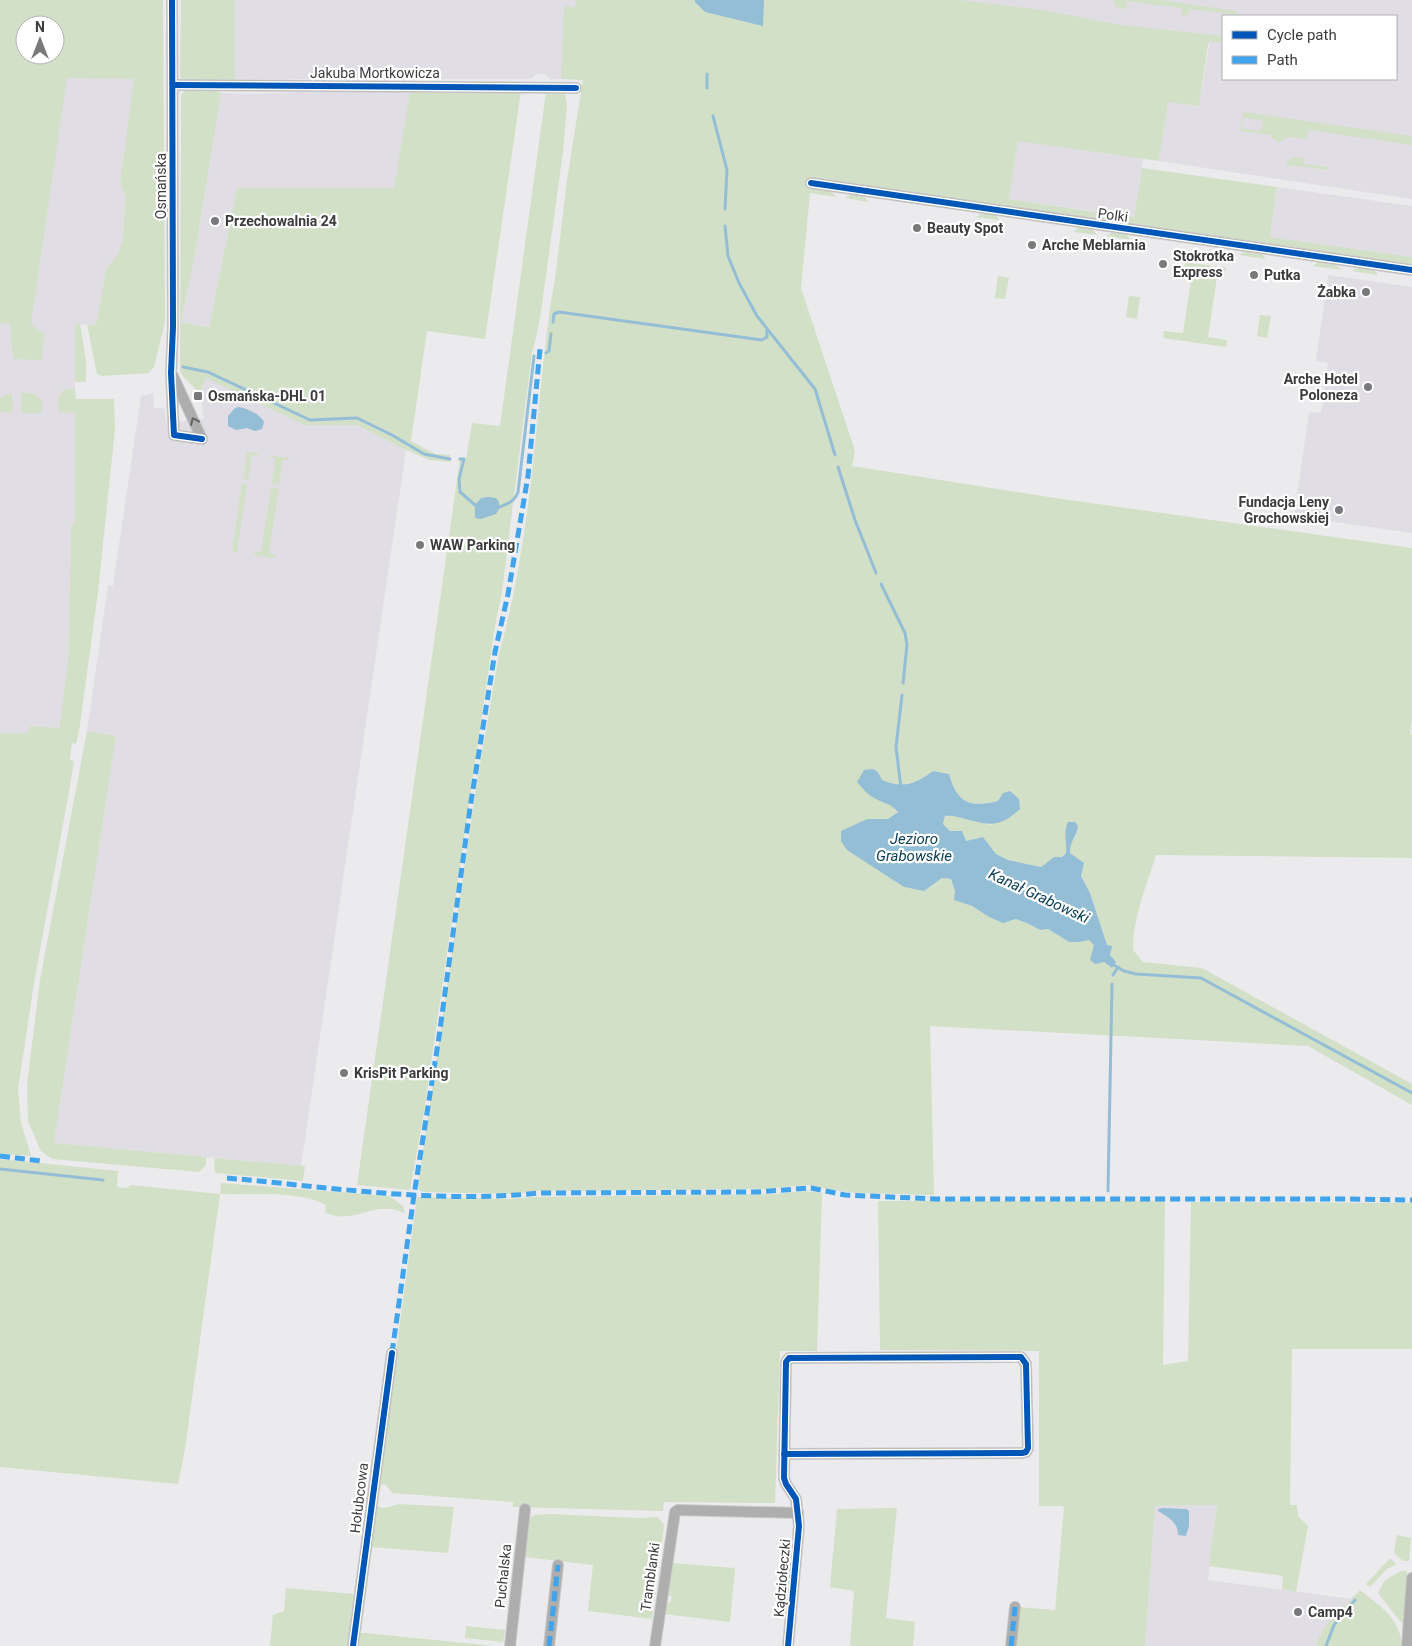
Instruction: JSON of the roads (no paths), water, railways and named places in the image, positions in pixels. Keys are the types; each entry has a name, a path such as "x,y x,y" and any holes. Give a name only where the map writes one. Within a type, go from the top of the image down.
{"street":[{"name":"Osmańska","path":"171,372 183,394 202,439 174,435 171,372 173,327 172,0"},
{"name":"Jakuba Mortkowicza","path":"173,85 576,88"},
{"name":"Polki","path":"812,183 1412,270"},
{"name":"Hołubcowa","path":"353,1646 392,1353"},
{"name":"Kądziołeczki","path":"784,1454 1026,1452 1028,1448 1026,1364 1021,1357 789,1358 786,1362 784,1454 784,1478 796,1499 799,1526 788,1646"},
{"name":"Puchalska","path":"510,1646 524,1510"},
{"name":"Tramblanki","path":"655,1646 674,1513 678,1510 798,1513"},
{"path":"549,1646 558,1565"},
{"path":"1407,1646 1412,1578"},
{"path":"1011,1646 1015,1607"}],"water":[{"path":"695,0 764,0 763,26 705,12"},
{"path":"239,407 257,414 264,422 262,429 255,431 247,428 236,430 228,426 228,416 235,408"},
{"path":"481,498 496,498 499,502 499,509 496,514 481,519 475,518 475,505"},
{"name":"Jezioro Grabowskie","path":"873,769 878,772 882,780 903,785 915,782 933,771 949,774 956,791 966,801 972,803 980,804 998,801 1003,793 1010,791 1019,799 1020,809 1002,822 991,824 945,816 943,824 950,831 962,831 966,841 983,837 996,854 1008,860 1041,867 1054,857 1062,857 1066,853 1065,834 1068,822 1075,822 1078,826 1070,853 1084,863 1081,876 1090,893 1107,945 1112,946 1110,955 1116,962 1112,968 1104,962 1095,964 1090,960 1094,945 1089,940 1069,942 1048,929 1040,930 1016,919 1003,923 989,917 972,906 954,900 955,891 951,879 942,878 924,891 904,887 847,850 841,841 841,831 867,819 888,819 898,812 890,805 870,796 857,782 864,770"},
{"path":"1162,1508 1186,1509 1189,1511 1189,1526 1186,1536 1178,1535 1178,1530 1174,1523 1157,1510"}],"waterway":[{"name":"Kanał Grabowski","path":"707,74 707,88"},
{"name":"Kanał Grabowski","path":"713,116 727,170 725,209"},
{"name":"Kanał Grabowski","path":"725,226 728,256 739,283 757,316 815,389 835,455"},
{"path":"553,322 554,314 559,312 762,340 767,337 767,330"},
{"path":"546,353 549,351 551,334"},
{"path":"499,507 511,502 518,492 534,356"},
{"path":"183,367 208,372 310,420 357,418 392,435 424,454 450,459"},
{"path":"460,459 464,459 459,479 460,492 475,505"},
{"name":"Kanał Grabowski","path":"838,467 855,520 876,573"},
{"name":"Kanał Grabowski","path":"881,584 905,633 907,645 903,683"},
{"name":"Kanał Grabowski","path":"901,788 896,747 902,695"},
{"name":"Kanał Grabowski","path":"1112,964 1124,971 1136,974 1201,978 1412,1093"},
{"path":"1113,975 1118,967"},
{"path":"1108,1191 1112,984"},
{"path":"0,1169 103,1180"},
{"path":"1326,1646 1334,1625 1355,1600"}],"place":[{"name":"Przechowalnia 24","path":"215,221"},
{"name":"Beauty Spot","path":"917,228"},
{"name":"Arche Meblarnia","path":"1032,245"},
{"name":"Stokrotka Express","path":"1163,264"},
{"name":"Putka","path":"1254,275"},
{"name":"Żabka","path":"1366,292"},
{"name":"Arche Hotel Poloneza","path":"1368,387"},
{"name":"Osmańska-DHL 01","path":"198,396"},
{"name":"Fundacja Leny Grochowskiej","path":"1339,510"},
{"name":"WAW Parking","path":"420,545"},
{"name":"KrisPit Parking","path":"344,1073"},
{"name":"Camp4","path":"1298,1612"}]}
